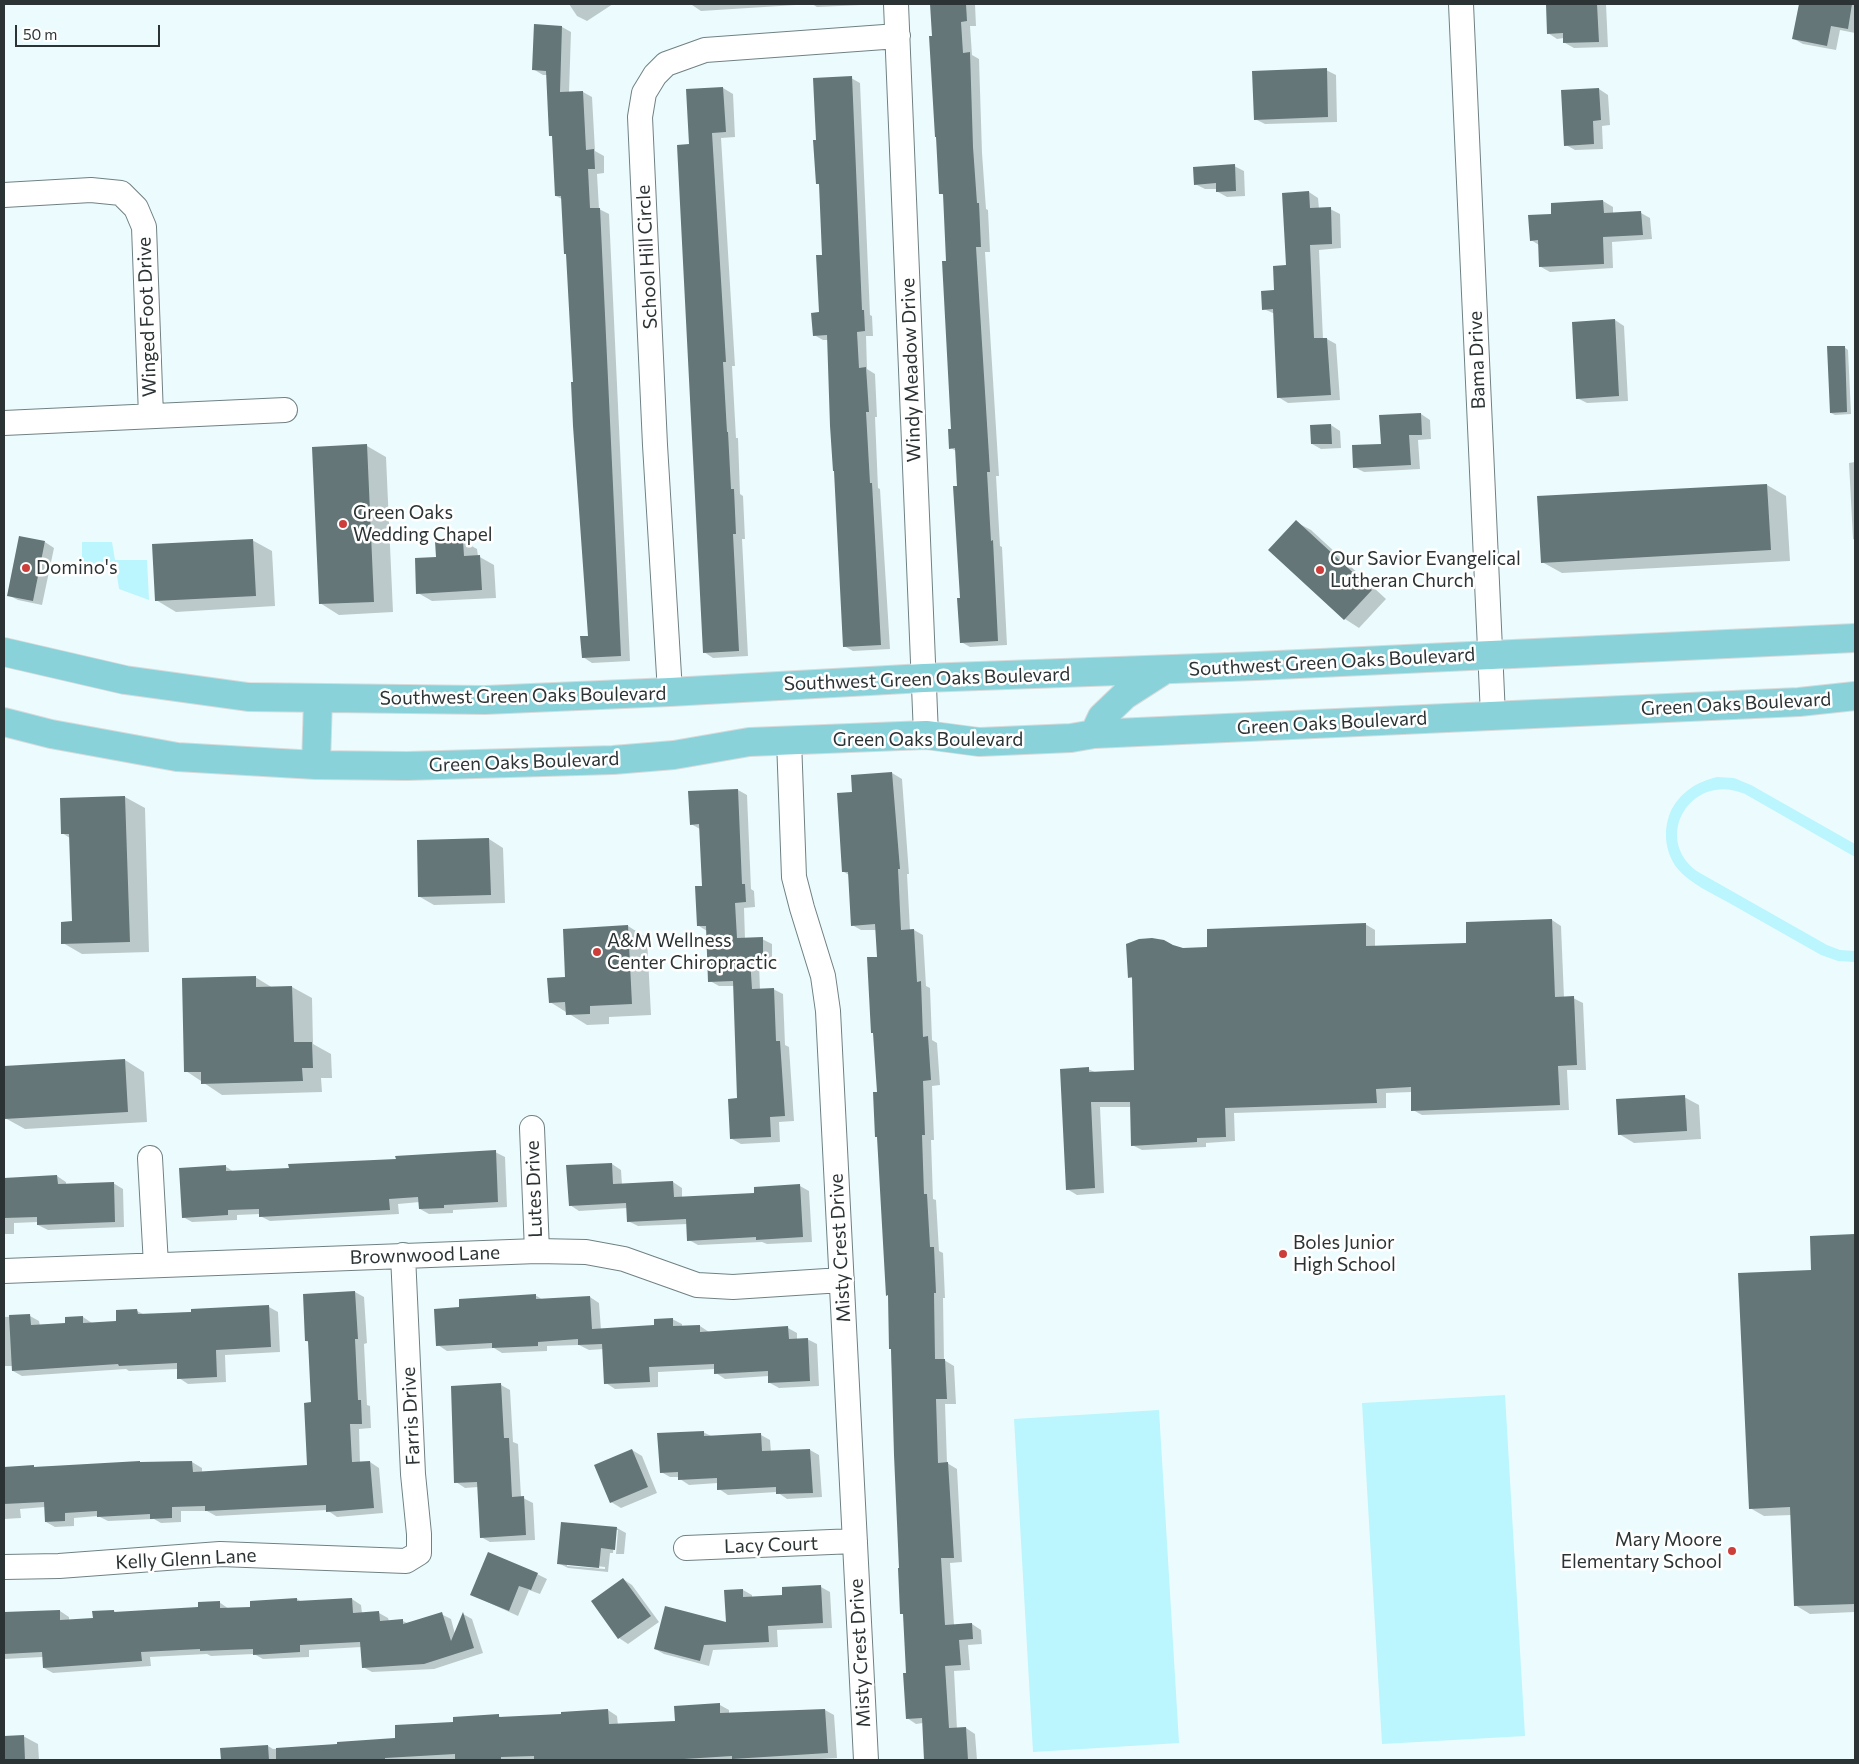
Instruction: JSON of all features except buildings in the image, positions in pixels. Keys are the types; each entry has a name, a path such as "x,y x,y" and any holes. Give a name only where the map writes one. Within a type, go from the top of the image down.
{"main road":[{"name":"Southwest Green Oaks Boulevard","path":"4,652 125,680 248,697 485,700 924,678 1855,638"},
{"path":"1094,734 1102,718 1125,695 1166,669"},
{"name":"Green Oaks Boulevard","path":"4,722 51,734 177,757 316,766 453,765 613,760 674,755 749,742 789,740 926,735 979,742 1071,738 1094,734 1799,702 1855,696"},
{"path":"316,766 318,699"}],"street":[{"name":"Windy Meadow Drive","path":"896,4 926,735"},
{"name":"Bama Drive","path":"1461,4 1493,716"},
{"name":"School Hill Circle","path":"670,692 655,445 640,117 644,93 655,74 666,64 705,50 898,36"},
{"name":"Winged Foot Drive","path":"4,195 91,190 121,193 136,208 144,227 151,416"},
{"path":"4,423 285,410"},
{"name":"Misty Crest Drive","path":"789,740 794,877 823,976 828,1011 866,1760"},
{"name":"Lutes Drive","path":"532,1128 536,1251"},
{"path":"150,1158 156,1265"},
{"name":"Brownwood Lane","path":"4,1271 536,1251 586,1252 624,1259 667,1276 696,1284 733,1287 842,1280"},
{"name":"Farris Drive","path":"398,1561 406,1561 418,1553 419,1534 413,1474 403,1256"},
{"name":"Lacy Court","path":"686,1548 855,1541"},
{"name":"Kelly Glenn Lane","path":"4,1567 60,1566 220,1554 398,1561"}],"shaded area":[{"path":"82,542 112,542 115,560 147,560 149,600 119,589 116,569 82,566"},
{"path":"1717,777 1734,778 1751,785 1855,844 1855,857 1745,794 1725,789 1708,792 1693,800 1683,812 1678,828 1678,844 1685,859 1700,873 1827,945 1840,950 1855,951 1855,962 1838,961 1821,955 1702,888 1688,879 1677,868 1670,855 1666,841 1666,827 1670,813 1678,800 1689,789"},
{"path":"1505,1395 1525,1736 1382,1744 1362,1403"},
{"path":"1159,1410 1179,1743 1033,1752 1014,1419"}],"place":[{"name":"Green Oaks Wedding Chapel","path":"343,524"},
{"name":"Domino's","path":"26,568"},
{"name":"Our Savior Evangelical Lutheran Church","path":"1320,570"},
{"name":"A&M Wellness Center Chiropractic","path":"597,952"},
{"name":"Boles Junior High School","path":"1283,1254"},
{"name":"Mary Moore Elementary School","path":"1732,1551"}]}
